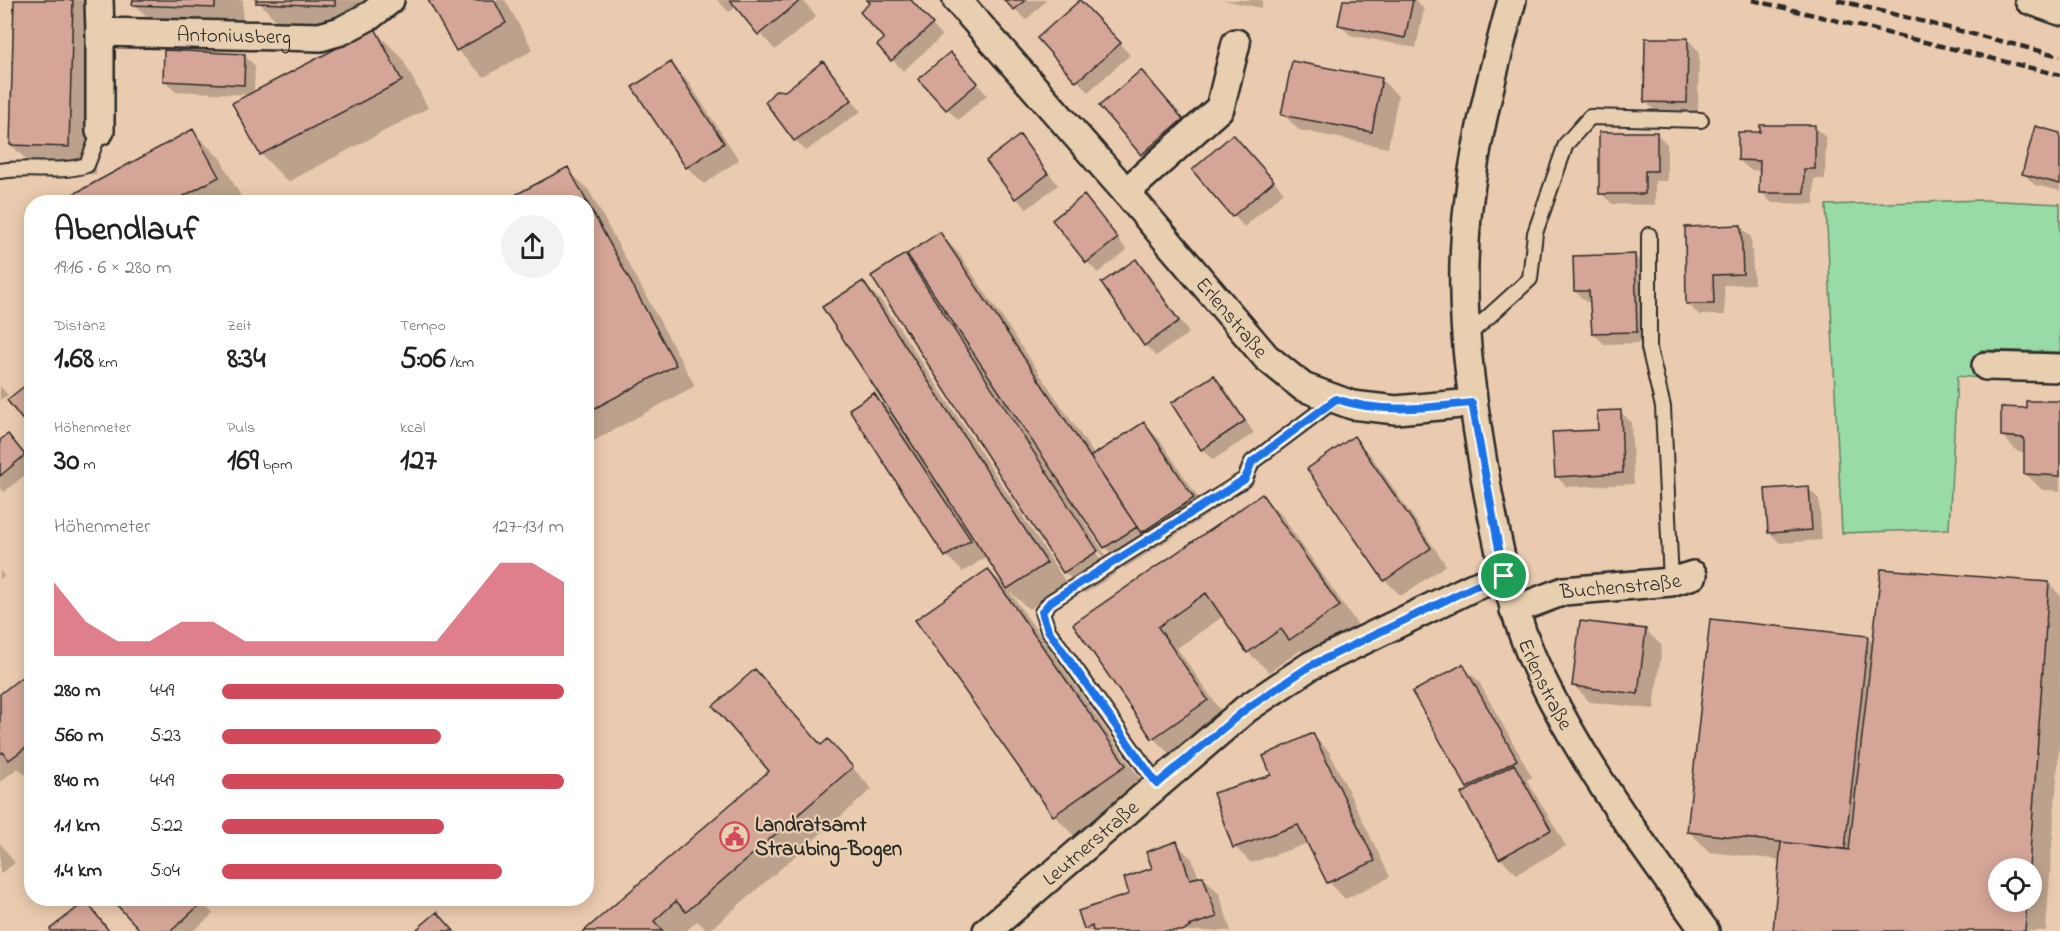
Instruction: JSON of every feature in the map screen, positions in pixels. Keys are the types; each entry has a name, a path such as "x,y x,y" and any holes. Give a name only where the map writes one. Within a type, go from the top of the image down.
{"street":[{"path":"99,0 100,131"},
{"name":"Antoniusberg","path":"100,32 320,37 341,31 370,15 390,0"},
{"name":"Erlenstraße","path":"957,0 1126,192 1266,357 1303,387 1352,405 1396,410 1472,403"},
{"name":"Erlenstraße","path":"1512,0 1486,99 1469,202 1464,263 1466,338 1472,403 1504,576 1514,610 1539,675 1571,732 1660,869 1705,931"},
{"path":"2029,0 2060,10"},
{"path":"1126,192 1220,108 1236,43"},
{"path":"1986,366 2060,368"},
{"name":"Leutnerstraße","path":"999,927 1157,784 1246,709 1310,666 1473,587 1504,576"},
{"name":"Buchenstraße","path":"1514,610 1564,591 1682,578"}],"lane":[{"path":"1466,338 1530,279 1535,233 1566,144 1590,117 1701,120"},
{"path":"0,171 13,169 67,171 87,165 100,131"},
{"path":"1649,235 1649,348 1663,407 1682,578"},
{"path":"1157,784 1048,630 1042,612 1050,602 1245,479 1252,462 1336,399"}],"green space":[{"path":"1982,200 2060,204 2060,352 1981,350 1980,378 1957,376 1949,529 1842,533 1826,205"}],"building":[{"path":"14,0 73,0 69,147 10,145"},
{"path":"133,0 215,0 215,8 132,5"},
{"path":"256,0 335,0 335,6 256,3"},
{"path":"428,0 494,0 506,23 456,51"},
{"path":"730,0 801,0 758,35"},
{"path":"867,0 911,0 933,24 891,61 877,45 884,39 860,12 870,3"},
{"path":"1004,0 1025,0 1014,10"},
{"path":"1080,0 1121,43 1076,82 1037,38"},
{"path":"1343,0 1413,0 1405,38 1338,25"},
{"path":"375,28 402,81 260,155 232,103"},
{"path":"1645,38 1688,38 1687,103 1644,102"},
{"path":"164,50 245,54 244,85 163,81"},
{"path":"950,52 978,83 946,110 918,79"},
{"path":"823,61 852,100 794,141 765,102 776,90 785,91"},
{"path":"1292,61 1382,78 1372,132 1281,115"},
{"path":"671,62 724,143 686,168 632,87"},
{"path":"1141,70 1183,119 1141,155 1099,106"},
{"path":"1760,125 1815,125 1815,169 1804,169 1804,193 1759,193 1760,161 1738,160 1738,132 1760,132"},
{"path":"2035,126 2060,133 2060,184 2022,174"},
{"path":"193,129 219,177 186,195 72,195"},
{"path":"1599,132 1657,132 1657,171 1645,171 1645,194 1599,194"},
{"path":"1233,134 1274,181 1232,217 1192,170"},
{"path":"1020,135 1048,174 1015,199 986,161"},
{"path":"568,167 583,195 515,195"},
{"path":"1084,195 1118,238 1086,263 1052,220"},
{"path":"594,215 676,365 594,409"},
{"path":"1741,225 1743,274 1713,275 1714,304 1686,304 1685,227"},
{"path":"940,232 1137,527 1104,548 907,254"},
{"path":"905,254 1098,551 1063,573 871,276"},
{"path":"1635,254 1637,332 1592,333 1589,291 1574,291 1573,256"},
{"path":"1136,259 1179,321 1144,346 1101,283"},
{"path":"863,281 1047,563 1007,589 822,307"},
{"path":"1214,375 1245,421 1201,450 1171,403"},
{"path":"24,386 24,422 7,400"},
{"path":"874,393 971,540 945,557 849,409"},
{"path":"2026,401 2060,401 2060,476 2024,474 2024,438 2001,436 2001,407 2026,408"},
{"path":"1621,410 1623,473 1555,477 1552,432 1598,430 1597,411"},
{"path":"1144,422 1194,498 1141,533 1090,457"},
{"path":"8,434 24,456 0,476 0,440"},
{"path":"1354,436 1431,548 1384,581 1307,469"},
{"path":"1809,486 1812,530 1768,533 1765,489"},
{"path":"1262,494 1340,606 1289,640 1281,629 1247,653 1206,593 1158,627 1208,700 1152,739 1073,624"},
{"path":"988,569 1126,765 1053,816 915,620"},
{"path":"1881,569 2049,582 2030,858 1988,858 1988,912 2026,912 2025,931 1773,931 1781,842 1849,850"},
{"path":"1710,619 1868,636 1845,849 1687,832"},
{"path":"1580,621 1646,629 1638,694 1572,686"},
{"path":"1463,664 1517,760 1467,788 1412,692"},
{"name":"Landratsamt Straubing-Bogen","path":"755,669 821,745 828,739 853,767 686,912 676,901 654,921 663,931 584,931 769,771 713,706"},
{"path":"24,675 24,749 9,760 3,752 0,754 0,694"},
{"path":"1313,733 1375,861 1327,883 1298,825 1233,848 1213,793 1271,775 1263,756"},
{"path":"1514,764 1551,830 1499,859 1461,794"},
{"path":"1177,841 1190,879 1203,876 1217,917 1189,926 1191,927 1182,931 1093,931 1092,926 1084,929 1078,911 1129,894 1124,878 1152,868 1146,852"},
{"path":"80,906 90,906 109,931 51,931 50,929"},
{"path":"118,906 199,906 171,931 141,931"},
{"path":"437,912 454,931 419,931 417,929"}],"railway":[{"path":"1752,0 2060,75"},
{"path":"1837,0 2060,56"}],"place":[{"name":"Landratsamt Straubing-Bogen","path":"734,836"}],"route":[{"path":"1336,399 1352,405 1396,410 1472,403 1504,576 1473,587 1310,666 1246,709 1157,784 1048,630 1042,612 1050,602 1245,479 1252,462 1336,399"}]}
